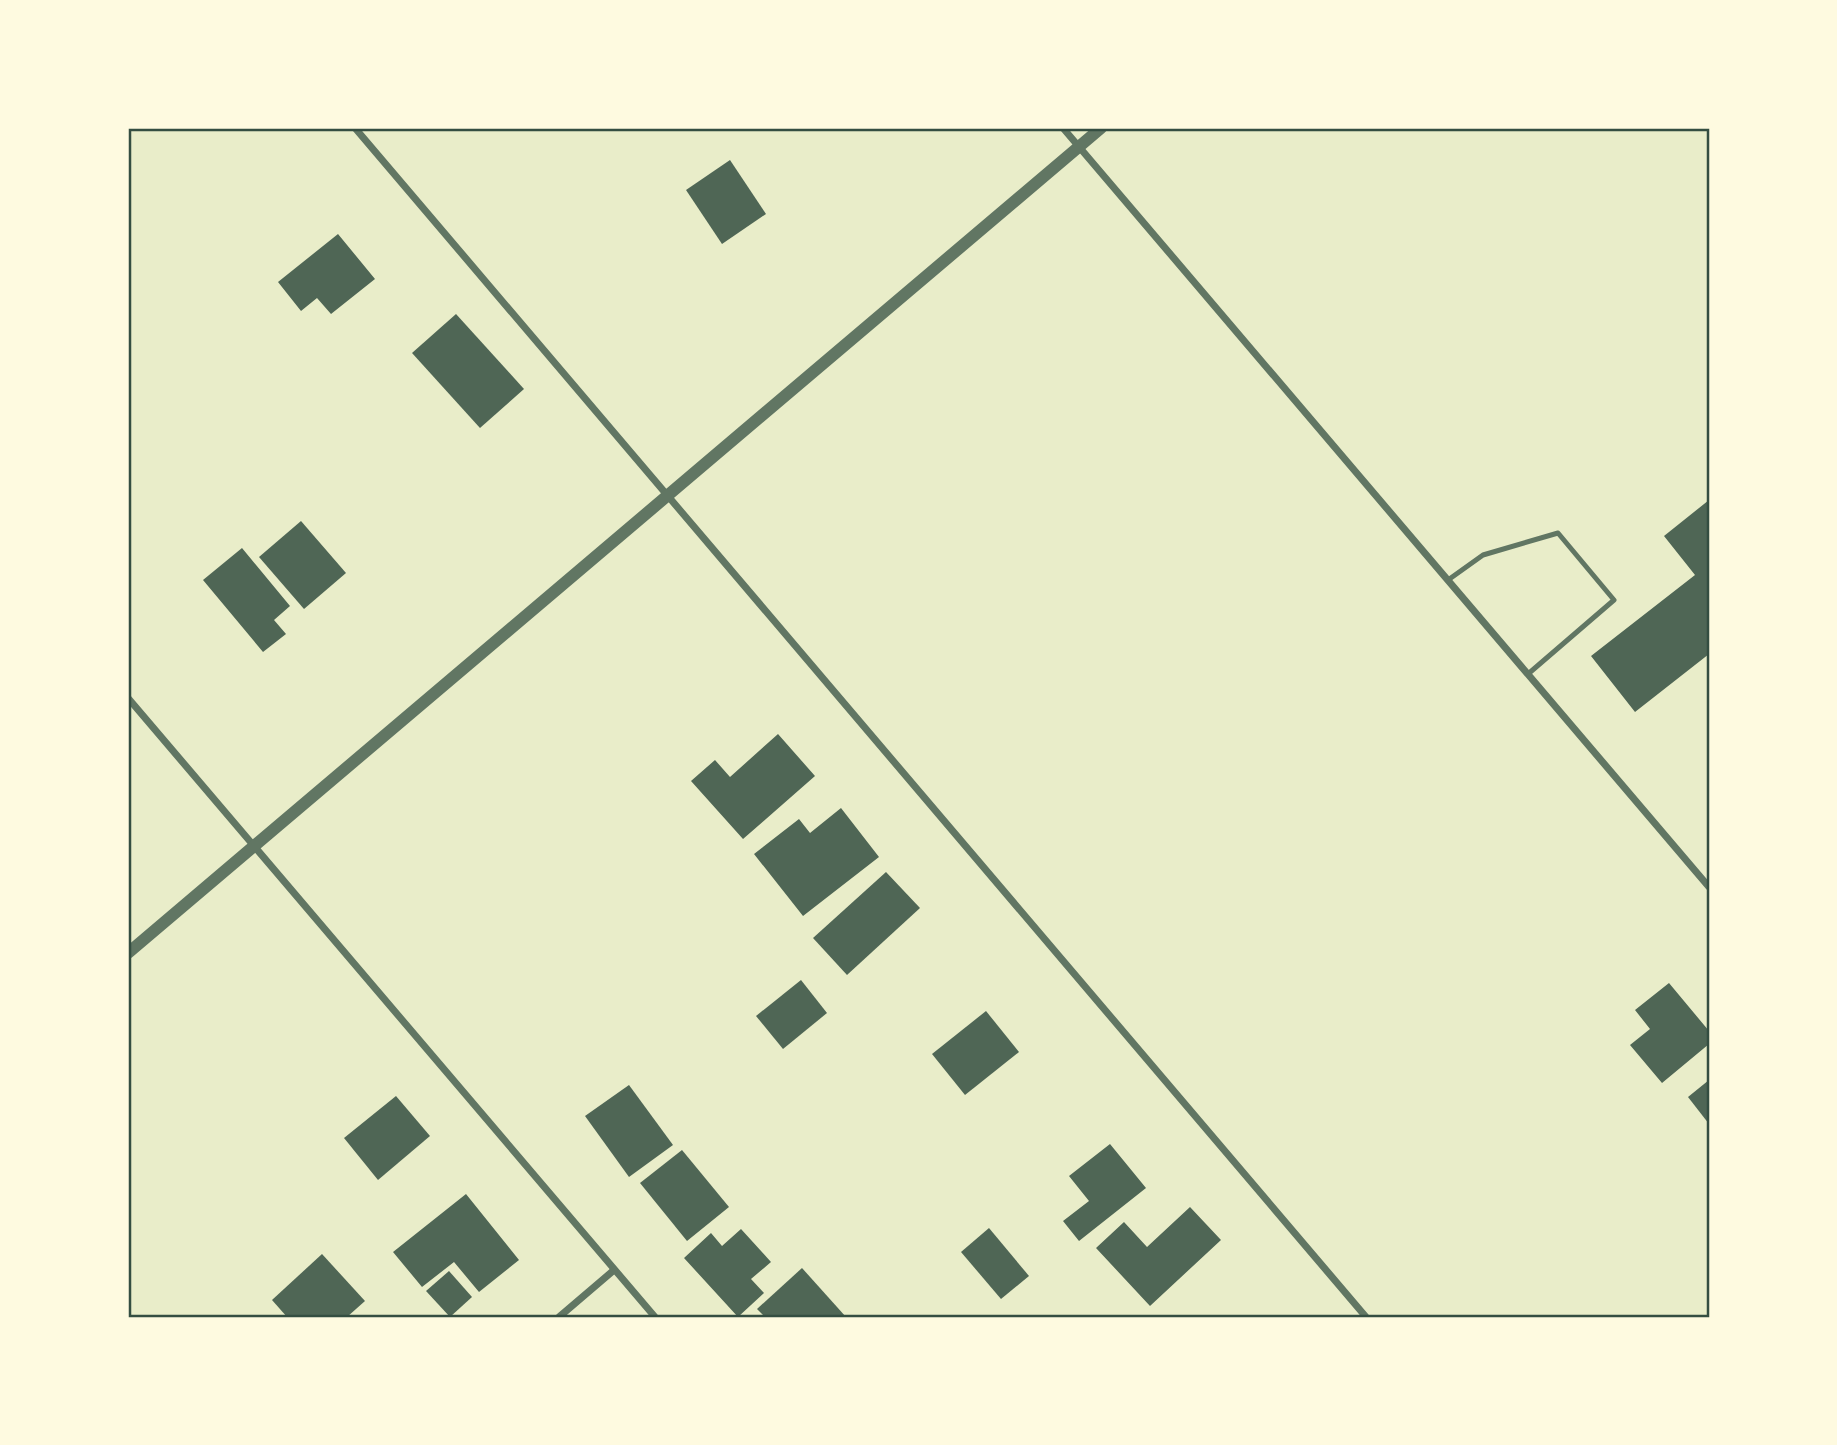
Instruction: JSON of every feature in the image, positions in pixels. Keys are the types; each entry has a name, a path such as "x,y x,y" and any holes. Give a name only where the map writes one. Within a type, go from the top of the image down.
{"street":[{"path":"355,128 1366,1317"},
{"path":"1063,128 1709,887"},
{"path":"128,953 1101,128"},
{"path":"128,698 655,1317"},
{"path":"559,1317 614,1270"}],"lane":[{"path":"1448,580 1483,555 1558,533 1614,600 1528,674"}],"building":[{"path":"730,160 766,214 722,244 686,190"},
{"path":"338,234 375,279 331,314 317,298 301,311 278,282"},
{"path":"456,314 524,389 480,428 412,353"},
{"path":"1709,500 1709,654 1635,712 1591,656 1695,575 1664,536"},
{"path":"301,521 346,573 304,609 259,557"},
{"path":"242,548 290,606 274,620 286,634 263,652 203,580"},
{"path":"778,734 815,776 743,839 691,781 715,760 730,777"},
{"path":"841,808 879,857 803,916 754,854 799,819 810,833"},
{"path":"886,872 920,908 847,975 813,938"},
{"path":"801,980 827,1013 783,1049 756,1016"},
{"path":"1669,983 1709,1031 1709,1044 1662,1083 1630,1045 1650,1029 1635,1010"},
{"path":"986,1011 1019,1052 965,1095 932,1054"},
{"path":"1709,1080 1709,1124 1688,1097"},
{"path":"629,1085 673,1145 629,1177 585,1116"},
{"path":"396,1096 430,1136 378,1180 344,1138"},
{"path":"1110,1144 1146,1188 1079,1241 1063,1221 1089,1201 1069,1176"},
{"path":"682,1150 729,1207 687,1241 640,1183"},
{"path":"466,1194 519,1260 479,1292 454,1262 422,1287 393,1252"},
{"path":"1190,1207 1221,1240 1150,1306 1096,1248 1124,1222 1147,1247"},
{"path":"989,1228 1029,1276 1001,1299 961,1252"},
{"path":"741,1229 771,1262 751,1279 764,1293 738,1317 684,1258 711,1233 722,1246"},
{"path":"322,1254 365,1301 347,1317 287,1317 272,1300"},
{"path":"802,1268 846,1317 765,1317 757,1309"},
{"path":"449,1271 472,1297 450,1317 426,1291"}]}
